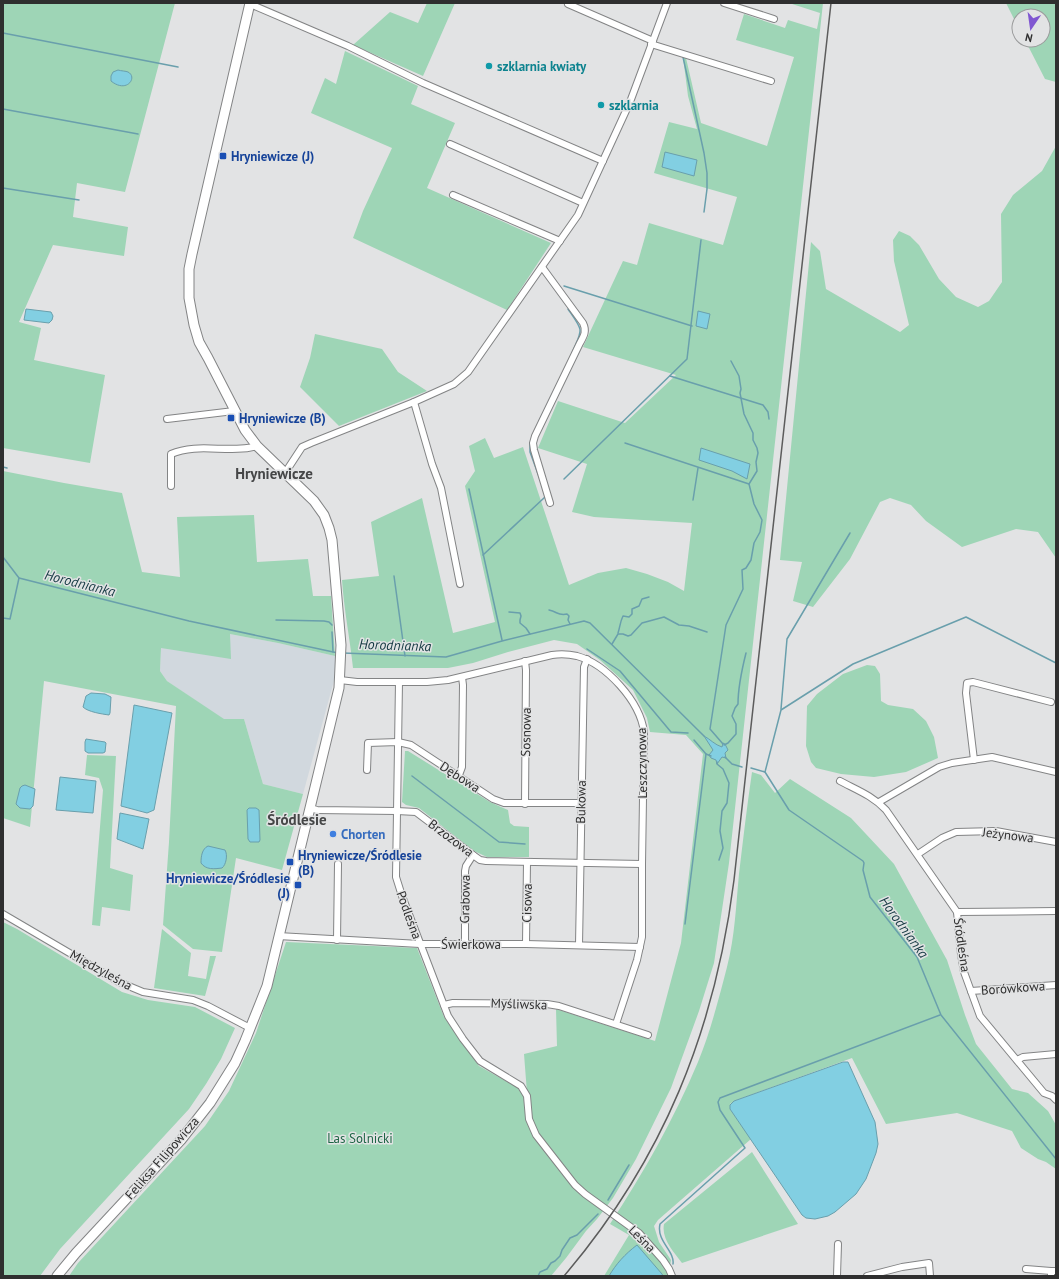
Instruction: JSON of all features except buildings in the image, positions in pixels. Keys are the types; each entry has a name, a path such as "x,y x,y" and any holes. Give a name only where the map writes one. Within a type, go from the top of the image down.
{"street":[{"path":"285,473 302,447 414,402 454,384 468,372 578,215 630,102 667,3"},
{"path":"724,3 774,19"},
{"path":"250,4 348,46 423,83 603,161"},
{"name":"Feliksa Filipowicza","path":"57,1276 192,1127 210,1103 235,1063 269,980 278,936 333,716 340,680 341,645 332,540 324,515 314,501 257,446 234,411 199,342 191,313 189,298 192,254 250,4"},
{"path":"568,4 652,42 771,81"},
{"path":"450,144 583,203"},
{"path":"453,195 560,241"},
{"path":"542,267 583,323 585,328 585,332 533,443 550,503"},
{"path":"414,402 432,464 442,488 460,584"},
{"path":"167,419 234,411"},
{"path":"171,486 171,454 186,449 246,448 257,446"},
{"name":"Leszczynowa","path":"340,680 358,682 448,680 525,661 564,654 587,660 594,663 606,672 632,701 640,716 643,726 642,937 640,947"},
{"name":"Bukowa","path":"579,945 584,667 587,660"},
{"name":"Sosnowa","path":"525,661 525,804"},
{"path":"459,776 462,767 462,677"},
{"name":"Podleśna","path":"399,682 396,877 448,1016 480,1061 521,1086"},
{"path":"974,760 966,693 967,682 973,682 1051,702"},
{"name":"Dębowa","path":"367,770 368,743 398,742 411,745 493,799 504,803 581,804"},
{"path":"879,802 939,767 952,763 992,757 1056,772"},
{"name":"Śródleśna","path":"840,782 879,802 918,854 957,912 964,972 980,1016 1044,1093 1052,1096 1056,1100"},
{"name":"Brzozowa","path":"310,808 317,810 416,812 480,860 642,864"},
{"name":"Jeżynowa","path":"918,854 942,838 956,832 996,831 1056,842"},
{"name":"Grabowa","path":"465,944 465,871 472,855"},
{"name":"Cisowa","path":"526,944 527,862"},
{"path":"337,940 338,864"},
{"path":"957,912 1056,911"},
{"name":"Międzyleśna","path":"3,914 119,982 143,992 193,1000 208,1006 250,1028"},
{"name":"Świerkowa","path":"278,936 420,944 526,944 640,947"},
{"path":"616,1024 640,947"},
{"name":"Borówkowa","path":"971,991 1056,985"},
{"name":"Myśliwska","path":"444,1005 453,1003 547,1004 559,1006 648,1035"},
{"path":"1017,1060 1023,1057 1056,1054"},
{"name":"Leśna","path":"521,1086 527,1096 530,1119 536,1135 575,1185 643,1236 670,1269 672,1276"},
{"path":"837,1276 838,1244"},
{"path":"867,1276 902,1267 929,1263 930,1276"},
{"path":"1026,1269 1052,1273"}],"shaded area":[{"path":"230,634 335,656 335,677 303,794 263,784 244,719 224,720 167,681 160,671 161,648"}],"green space":[{"path":"3,3 175,3 125,192 77,183 73,217 128,227 124,256 53,245 19,322 41,328 34,360 105,375 90,463 3,448"},
{"path":"427,3 455,3 423,76 353,45 390,12 418,23"},
{"name":"Las Solnicki","path":"789,3 823,3 729,863 714,963 699,1011 671,1088 636,1159 613,1198 551,1276 69,1276 78,1263 205,1126 229,1091 256,1033 286,942 417,948 444,1017 479,1066 527,1093 524,1054 557,1046 556,1009 655,1041 681,943 703,754 686,735 650,732 647,718 633,690 600,660 577,644 554,640 473,663 448,668 353,668 342,580 379,576 371,522 422,498 453,633 495,622 465,486 475,471 469,446 485,438 494,458 523,447 569,585 598,573 626,568 668,582 684,591 692,523 594,517 572,512 587,464 538,448 558,401 625,423 676,375 583,347 623,261 637,265 649,223 723,245 737,197 654,173 669,122 697,129 688,96 683,57 686,58 701,123 767,146 794,57 736,40 744,14 785,28 788,20 817,29 820,13"},
{"path":"1006,3 1056,3 1056,82 1045,79 1029,48 1051,48 1051,8 1011,8 1011,13"},
{"path":"345,51 418,86 411,104 455,123 427,188 551,243 507,310 353,238 363,211 392,148 311,113 325,78 336,84"},
{"path":"1056,146 1056,558 1038,532 1016,529 962,547 926,521 911,505 890,498 880,502 850,559 813,607 793,601 802,562 780,560 811,242 820,251 826,289 900,332 909,325 894,261 893,240 899,231 910,236 919,245 939,279 956,297 978,307 989,301 1002,282 1001,214 1013,195 1042,171"},
{"path":"315,334 382,349 398,372 427,391 339,426 300,387 310,358"},
{"path":"3,471 122,493 142,572 180,577 177,517 254,515 257,562 308,559 313,596 331,596 335,656 230,634 231,659 161,648 160,671 167,681 224,719 244,719 263,784 303,794 282,870 236,858 222,952 193,949 163,925 176,706 44,681 30,827 3,818"},
{"path":"867,665 875,666 880,674 881,701 888,705 913,709 926,721 934,737 938,758 906,772 874,777 841,774 816,768 811,762 806,746 807,706 817,694 843,674"},
{"path":"405,751 408,751 490,802 508,810 510,823 514,826 529,827 529,857 487,857 474,851 419,808 406,805 402,802"},
{"path":"87,755 116,756 110,868 133,875 130,911 102,907 100,926 92,925 103,790 99,778 85,775"},
{"path":"752,772 761,775 775,793 790,779 851,818 894,864 947,960 976,1044 1012,1089 1028,1093 1048,1111 1056,1125 1056,1169 1021,1148 1012,1131 957,1113 886,1124 852,1058 734,1101 730,1104 730,1109 751,1139 658,1220 654,1226 659,1242 671,1260 668,1276 604,1276 629,1235 610,1224 635,1185 669,1125 698,1062 714,1015 732,944"},
{"path":"3,922 122,992 148,1000 195,1007 235,1028 221,1059 189,1109 60,1249 40,1276 3,1276"},
{"path":"162,929 191,953 188,976 206,979 210,956 216,956 205,996 154,988"},
{"path":"752,1152 798,1224 682,1263 666,1240 664,1235 664,1224"}],"water":[{"path":"118,70 131,74 132,77 129,83 122,86 111,81 113,72"},
{"path":"665,152 697,160 694,176 662,167"},
{"path":"26,309 51,312 53,316 52,320 49,323 24,320"},
{"path":"698,311 710,314 707,329 696,326"},
{"path":"701,448 750,464 747,479 732,471 699,460"},
{"path":"91,693 105,694 111,697 109,715 85,709 83,707 86,696"},
{"path":"134,705 172,713 154,810 147,813 121,806"},
{"path":"704,736 719,746 722,747 723,743 725,744 728,750 725,753 726,758 722,757 717,764 716,760 711,758 709,755 713,750"},
{"path":"86,739 105,742 105,752 88,753 85,751"},
{"path":"60,777 96,781 93,813 56,810"},
{"path":"25,785 35,789 33,806 30,809 20,808 16,804 20,788"},
{"path":"249,808 256,808 259,810 259,842 250,842 248,839 247,810"},
{"path":"120,813 149,819 143,849 117,839"},
{"path":"208,846 225,850 226,860 225,865 222,868 208,868 201,863 202,853"},
{"path":"843,1062 848,1062 875,1122 878,1144 876,1153 866,1179 856,1194 828,1216 815,1219 806,1218 802,1215 730,1109 730,1105 734,1101"},
{"path":"637,1245 663,1276 609,1276 621,1259"}],"waterway":[{"path":"3,33 178,67"},
{"path":"683,57 707,173 707,189 704,212"},
{"path":"3,109 138,134"},
{"path":"3,188 79,200"},
{"path":"564,479 687,359 701,240"},
{"path":"564,286 692,326"},
{"path":"568,309 577,322 580,330 580,334 572,353"},
{"path":"723,744 710,729 726,625 743,589 742,570 746,568 751,560 754,543 760,532 762,520 754,504 749,484 757,471 756,462 758,453 753,440 753,433 744,414 740,393 741,389 739,376 731,361"},
{"path":"670,376 763,405 768,412 769,419"},
{"path":"539,421 554,391"},
{"path":"530,443 530,452 541,482"},
{"path":"625,443 749,484"},
{"path":"3,467 7,468"},
{"path":"693,500 698,468"},
{"path":"469,489 502,640"},
{"path":"483,555 545,497 545,495"},
{"path":"781,709 787,639 850,533"},
{"name":"Horodnianka","path":"3,557 19,578 189,621 338,653"},
{"path":"394,576 405,656"},
{"path":"3,618 10,619 19,578"},
{"path":"618,633 623,616 629,617 632,614 632,609 639,606 642,599 649,597"},
{"path":"549,610 560,614 567,614 569,616 568,620 570,624"},
{"path":"509,612 520,613 520,623 530,634"},
{"path":"612,644 618,634 628,636 631,635 642,623 664,617 679,625 689,626 707,632"},
{"path":"765,772 781,710 853,664 966,617 1056,663"},
{"path":"276,620 324,621 329,622 332,625"},
{"name":"Horodnianka","path":"343,653 446,657 502,641 584,621 590,623 704,736"},
{"path":"332,632 333,652"},
{"path":"587,649 620,671 671,732 688,733"},
{"path":"724,745 728,743 736,734 736,724 732,716 738,704 739,684 746,653"},
{"path":"694,740 706,754 711,756"},
{"path":"685,924 706,754"},
{"name":"Horodnianka","path":"725,757 732,764 742,767"},
{"path":"717,762 717,764 723,769 729,783 727,803 722,811 720,831 723,848 719,860"},
{"name":"Horodnianka","path":"751,768 765,772 789,810 863,861 863,870 870,897 917,957 941,1015 1056,1159"},
{"path":"412,776 499,842 525,844"},
{"path":"673,1264 673,1259 659,1230 660,1224 745,1148 720,1110 718,1102 720,1098 940,1015"},
{"path":"608,1200 629,1165"},
{"path":"538,1276 540,1272 547,1269 551,1263 560,1256 570,1238 577,1235 598,1214"}],"railway":[{"path":"564,1276 599,1232 630,1186 656,1140 679,1091 698,1041 713,989 725,936 734,880 831,3"}],"place":[{"name":"szklarnia kwiaty","path":"489,66"},
{"name":"szklarnia","path":"601,105"},
{"name":"Hryniewicze (J)","path":"223,156"},
{"name":"Hryniewicze (B)","path":"231,418"},
{"name":"Chorten","path":"333,834"},
{"name":"Hryniewicze/Śródlesie (B)","path":"290,862"},
{"name":"Hryniewicze/Śródlesie (J)","path":"298,885"}],"district":[{"name":"Hryniewicze","path":"274,473"},
{"name":"Śródlesie","path":"297,819"}]}
